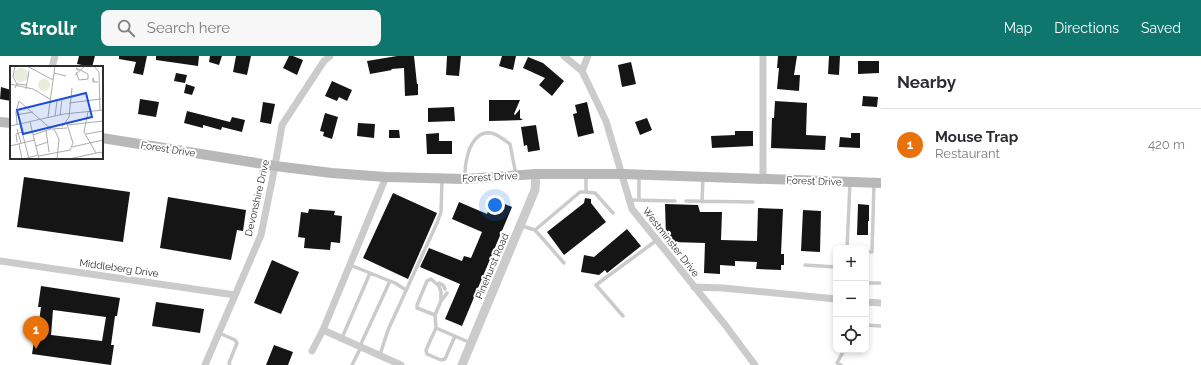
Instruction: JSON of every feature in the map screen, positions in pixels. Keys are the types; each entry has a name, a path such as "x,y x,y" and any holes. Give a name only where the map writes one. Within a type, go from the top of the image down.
{"main road":[{"path":"0,122 10,123"},
{"name":"Forest Drive","path":"103,138 276,166 332,173 386,177 465,178 536,174 639,174 878,183"}],"street":[{"path":"52,66 55,56"},
{"name":"Westminster Drive","path":"564,56 582,71 606,121 623,174 632,209 726,326 755,365"},
{"path":"582,71 588,56"},
{"path":"763,56 763,178"},
{"name":"Devonshire Drive","path":"205,365 261,235 276,166 282,125 325,58"},
{"name":"Pinehurst Road","path":"462,365 535,190 536,174"},
{"path":"312,351 323,330 386,177"},
{"name":"Middleberg Drive","path":"0,261 235,295"},
{"path":"694,287 723,288 833,299"},
{"path":"869,302 881,303"},
{"path":"323,330 401,365"}],"lane":[{"path":"465,178 467,157 473,142 480,134 489,132 500,136 510,144 516,176"},
{"path":"586,174 586,192"},
{"path":"639,174 639,200"},
{"path":"702,202 703,177"},
{"path":"380,355 388,330 441,212 442,178"},
{"path":"847,245 851,182"},
{"path":"869,252 872,252 878,183"},
{"path":"535,230 580,192 595,193 613,213"},
{"path":"630,200 675,201"},
{"path":"686,201 753,202"},
{"path":"521,225 535,230 564,263"},
{"path":"623,316 596,284 657,240"},
{"path":"350,265 390,281 406,290"},
{"path":"805,265 833,267"},
{"path":"342,338 370,273"},
{"path":"435,316 417,308 416,305 427,281 431,279 443,285 445,288"},
{"path":"352,365 390,281"},
{"path":"435,281 441,292 441,301"},
{"path":"869,283 881,283"},
{"path":"447,293 441,301 435,316 436,328 426,350 427,354 440,360 445,359 455,336"},
{"path":"869,325 881,326"},
{"path":"436,328 472,343"},
{"path":"219,333 237,343 229,363 230,365"},
{"path":"841,365 837,363 842,353"}],"building":[{"path":"79,56 95,56 92,66 77,64"},
{"path":"119,56 147,56 143,75 133,73 136,62 119,59"},
{"path":"156,56 199,56 198,66 156,60"},
{"path":"210,56 222,56 219,65 209,62"},
{"path":"236,56 251,56 247,75 233,72"},
{"path":"289,56 303,60 297,75 283,68"},
{"path":"397,56 414,56 418,95 405,96 404,68 391,69 392,70 370,74 367,61"},
{"path":"447,56 461,56 459,76 446,75"},
{"path":"502,56 516,56 513,70 499,66"},
{"path":"778,56 797,56 794,75 800,75 799,91 777,89 779,68 777,68"},
{"path":"829,56 840,56 839,75 828,74"},
{"path":"528,57 543,63 564,81 552,96 539,85 545,78 523,68"},
{"path":"858,61 879,61 879,73 858,74"},
{"path":"631,62 636,84 622,87 618,65"},
{"path":"176,73 187,75 185,83 174,81"},
{"path":"332,81 352,90 347,101 339,97 337,101 325,96"},
{"path":"186,84 195,87 192,95 184,93"},
{"path":"1,87 10,90 10,101 0,99"},
{"path":"863,96 878,97 877,107 862,106"},
{"path":"140,99 159,102 156,117 138,114"},
{"path":"489,100 520,100 514,114 515,115 520,109 520,118 523,120 489,121"},
{"path":"775,101 807,103 806,135 826,136 825,150 771,148 772,118 774,118"},
{"path":"263,102 275,104 271,124 260,122"},
{"path":"587,102 594,133 578,137 573,114 577,113 575,105"},
{"path":"454,107 455,121 428,122 428,108"},
{"path":"187,111 230,122 232,117 245,120 242,132 222,127 221,130 203,125 203,128 184,123"},
{"path":"325,113 338,117 332,139 323,136 324,132 320,131"},
{"path":"647,118 652,130 640,135 635,122"},
{"path":"358,123 375,124 374,138 357,136"},
{"path":"536,125 540,150 528,152 527,145 524,146 521,127"},
{"path":"389,130 399,130 400,138 389,138"},
{"path":"735,131 753,131 753,146 712,148 711,136 735,135"},
{"path":"439,133 439,141 452,141 452,154 427,154 426,134"},
{"path":"851,133 860,133 860,148 839,147 840,137 851,138"},
{"path":"24,177 130,192 123,242 17,227"},
{"path":"393,193 437,213 408,279 363,258"},
{"path":"168,197 246,210 243,231 237,230 231,260 160,248"},
{"path":"585,198 591,199 591,203 606,222 564,255 547,232 584,203"},
{"path":"493,199 512,207 462,326 445,319 460,284 420,267 429,248 462,261 464,256 471,258 482,232 452,219 459,202 487,214"},
{"path":"665,204 698,205 700,212 722,212 721,240 757,241 758,208 783,209 781,254 784,254 784,265 781,265 781,270 756,269 757,262 735,261 735,266 720,265 720,274 704,273 705,243 671,242 672,238 666,237"},
{"path":"858,204 869,205 868,235 857,235"},
{"path":"309,209 335,211 334,215 342,216 340,243 331,242 330,250 304,248 305,238 298,237 301,212 308,213"},
{"path":"803,210 821,211 820,252 801,251"},
{"path":"627,229 641,246 607,273 605,270 599,275 581,272 584,255 594,257"},
{"path":"272,260 299,272 281,314 254,303"},
{"path":"41,286 120,298 117,316 115,316 111,345 114,345 111,365 32,354 35,335 37,336 41,307 38,307","holes":["53,310 106,317 102,341 51,335"]},
{"path":"156,302 204,309 200,333 152,326"},
{"path":"274,345 293,352 288,365 266,365"}],"place":[{"name":"Mouse Trap","path":"36,349"}]}
